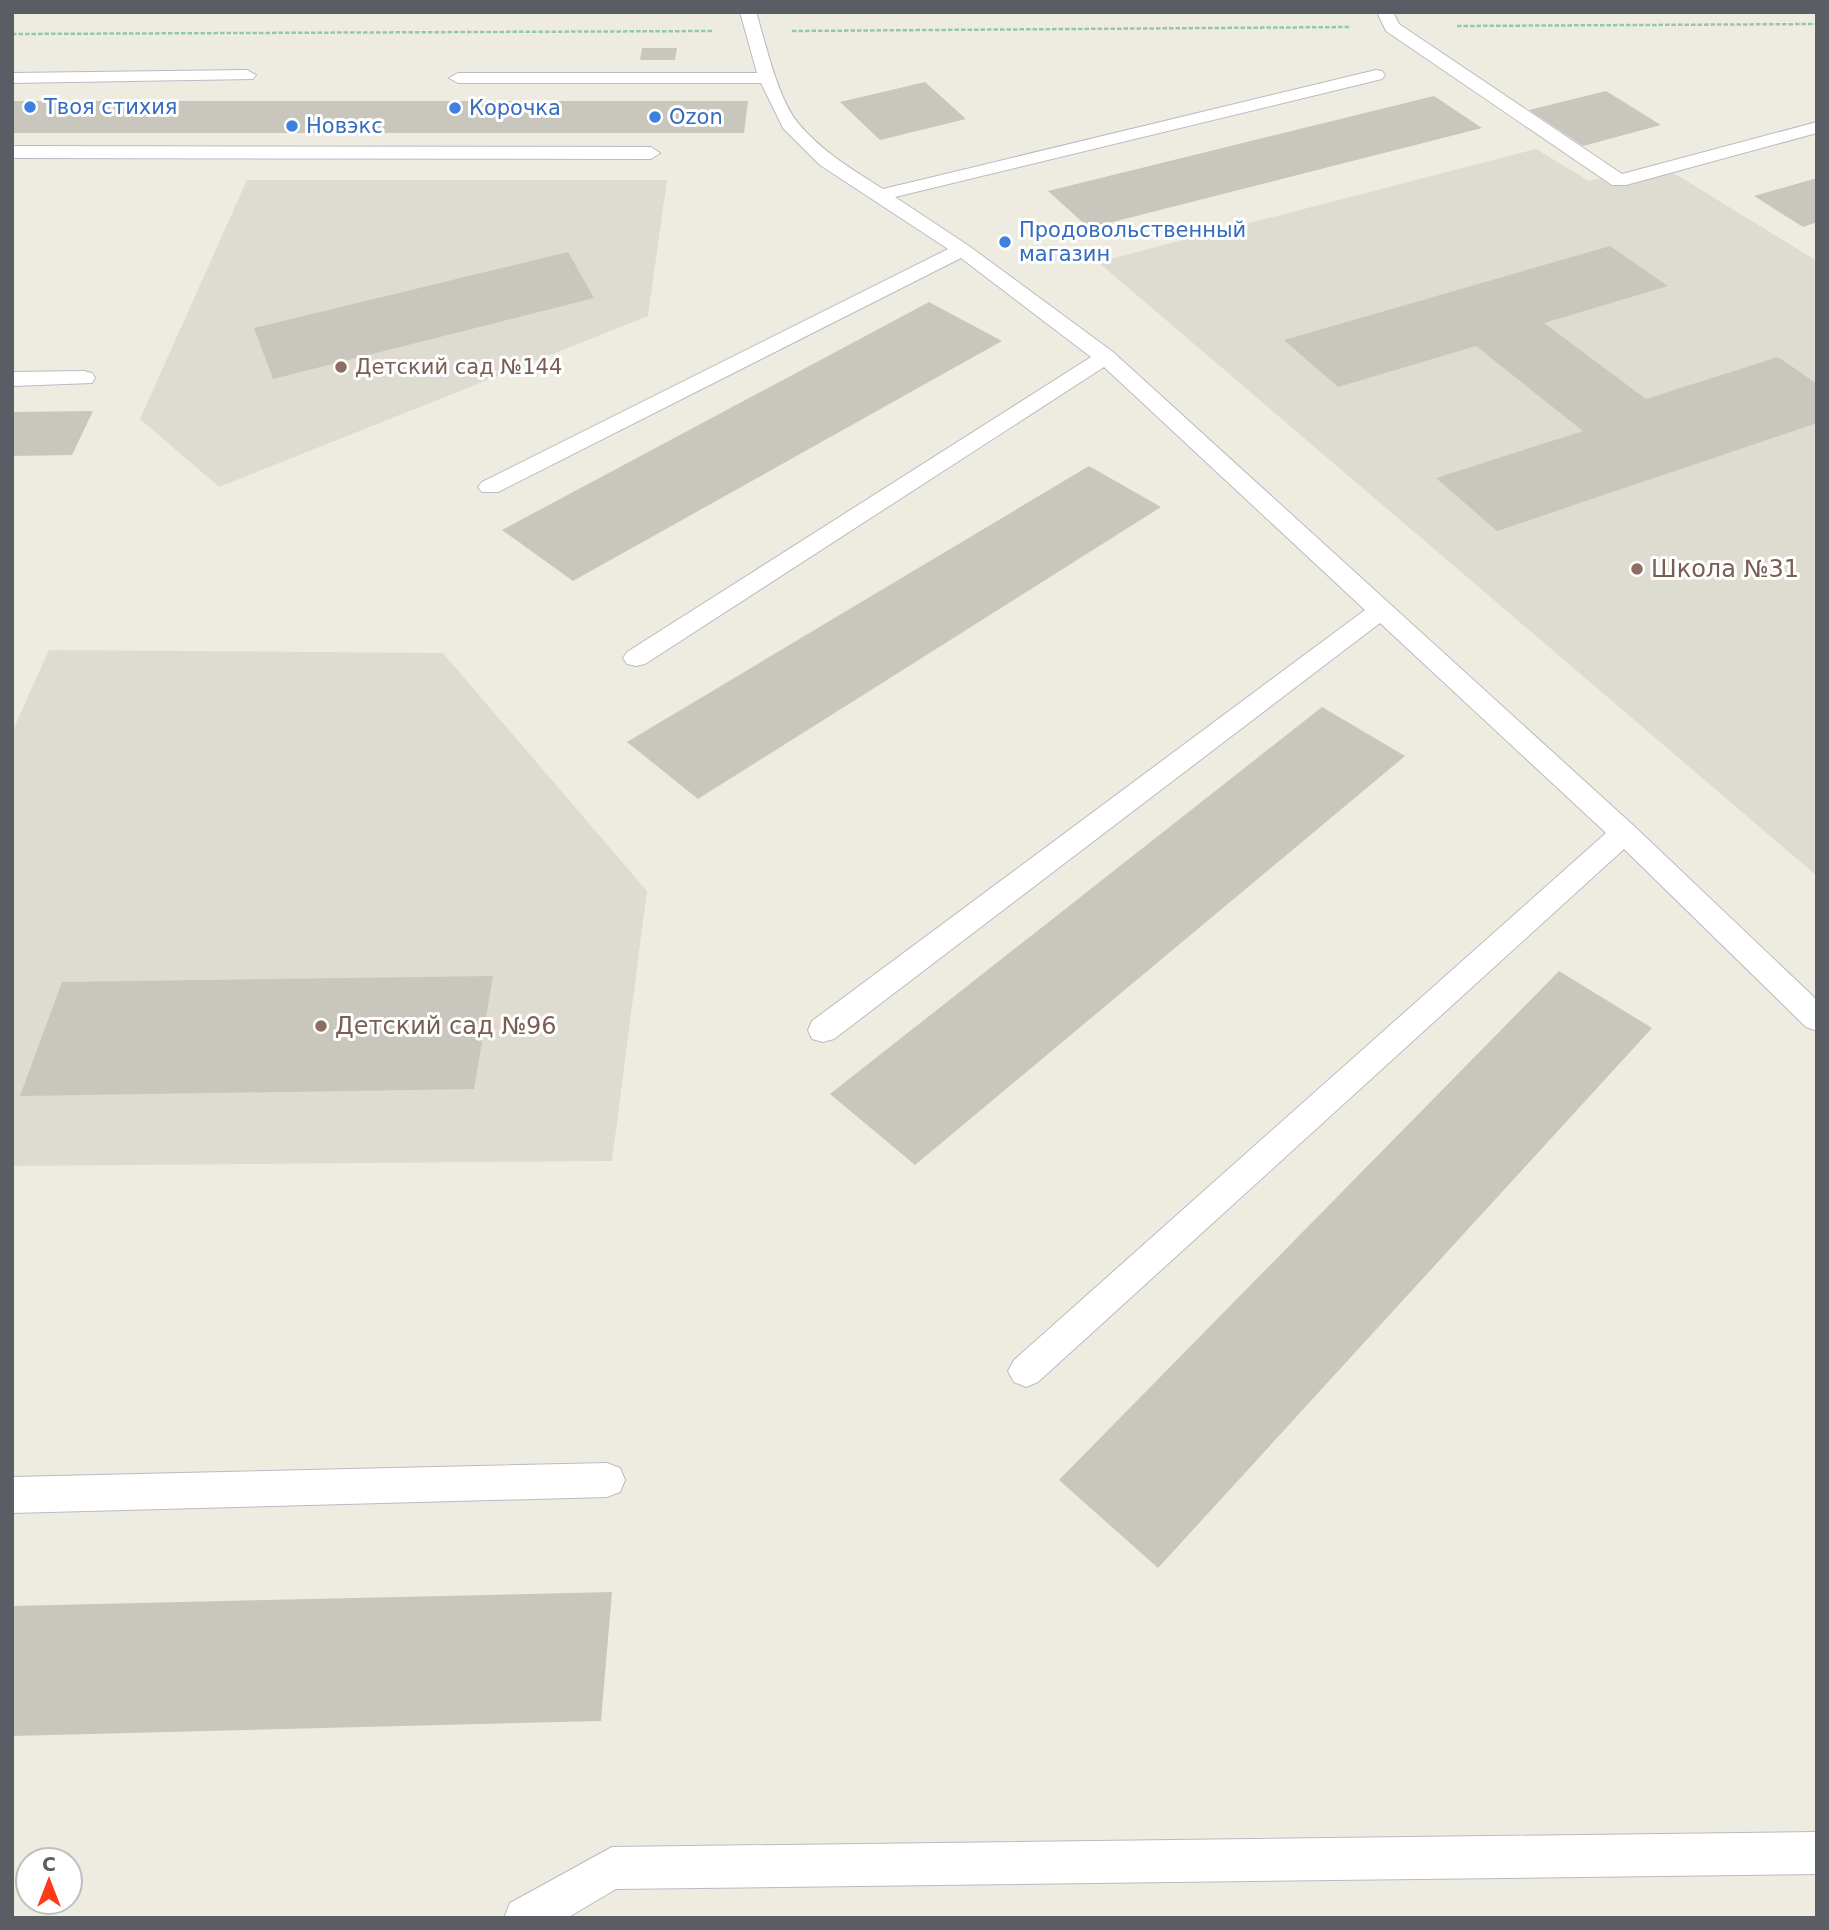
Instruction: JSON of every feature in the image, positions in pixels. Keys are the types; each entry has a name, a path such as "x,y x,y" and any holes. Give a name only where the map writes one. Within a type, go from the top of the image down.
{"lane":[{"path":"1389,19 1619,181 1817,127"},
{"path":"750,22 768,78 789,124 827,161 962,250 1105,357 1624,833 1817,1018"},
{"path":"12,78 247,75"},
{"path":"882,195 1376,75"},
{"path":"458,78 768,78"},
{"path":"12,152 651,153"},
{"path":"489,487 962,250"},
{"path":"636,658 1105,357"},
{"path":"12,379 84,378"},
{"path":"823,1030 1380,611"},
{"path":"1026,1371 1624,833"},
{"path":"12,1495 607,1480"},
{"path":"525,1918 612,1868 1817,1853"}],"path":[{"path":"12,34 750,22 1389,19 1817,24"}],"shaded area":[{"name":"Школа №31","path":"1536,149 1589,181 1659,164 1817,261 1817,876 1098,262"},
{"name":"Детский сад №144","path":"247,180 667,180 648,316 219,487 140,419"},
{"name":"Детский сад №96","path":"49,650 443,653 647,891 612,1161 12,1166 12,732"}],"building":[{"path":"642,48 677,48 675,60 640,60"},
{"path":"925,82 966,119 880,140 840,102"},
{"path":"1606,91 1661,125 1583,146 1529,110"},
{"path":"1434,96 1482,128 1089,228 1048,191"},
{"path":"12,101 748,101 744,133 12,133"},
{"path":"1817,178 1817,222 1803,227 1754,196"},
{"path":"1610,246 1668,286 1544,323 1646,399 1778,357 1817,384 1817,423 1497,531 1436,478 1583,431 1476,346 1338,387 1284,340"},
{"path":"568,252 594,298 273,379 254,328"},
{"path":"929,302 1002,341 573,581 502,530"},
{"path":"93,411 72,455 12,456 12,412"},
{"path":"1089,466 1161,507 698,799 627,742"},
{"path":"1322,707 1405,756 915,1165 830,1094"},
{"path":"1559,971 1652,1028 1158,1568 1059,1480"},
{"path":"493,976 474,1089 20,1096 62,982"},
{"path":"612,1592 601,1721 12,1736 12,1606"}],"place":[{"name":"Твоя стихия","path":"30,107"},
{"name":"Корочка","path":"455,108"},
{"name":"Ozon","path":"655,117"},
{"name":"Новэкс","path":"292,126"},
{"name":"Продовольственный магазин","path":"1005,242"},
{"name":"Детский сад №144","path":"341,367"},
{"name":"Школа №31","path":"1637,569"},
{"name":"Детский сад №96","path":"321,1026"}]}
